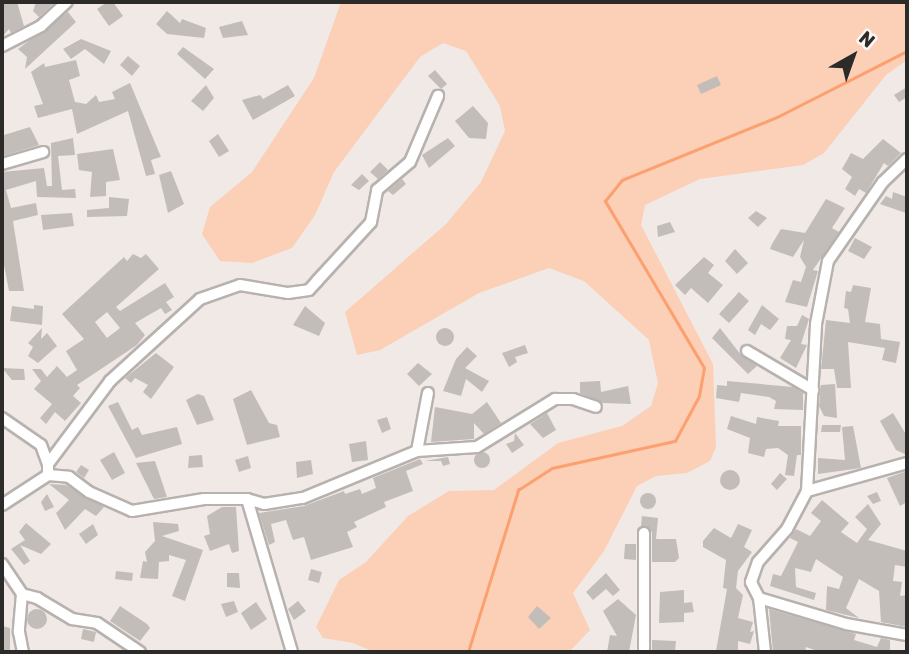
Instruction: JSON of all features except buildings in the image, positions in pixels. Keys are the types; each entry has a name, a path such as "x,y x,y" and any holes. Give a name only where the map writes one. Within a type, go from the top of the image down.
{"street":[{"path":"2,46 41,26 67,2"},
{"path":"2,505 48,469 110,381 200,299 240,285 288,293 309,290 371,222 377,190 410,162 438,96"},
{"path":"2,164 43,152"},
{"path":"765,652 759,598 751,582 758,562 787,529 807,491 816,324 828,261 883,182 907,159"},
{"path":"747,351 813,390"},
{"path":"417,452 428,393"},
{"path":"48,469 69,477 89,492 132,510 176,502 247,499 264,504 303,498 417,452 477,446 555,399 573,399 596,407"},
{"path":"2,418 41,445 48,469"},
{"path":"807,491 907,463"},
{"path":"247,499 292,652"},
{"path":"644,533 644,652"},
{"path":"2,564 22,594 19,632 23,652"},
{"path":"22,594 37,598 72,619 97,623 140,652"},
{"path":"759,598 846,624 907,635"}],"shaded area":[{"path":"341,2 907,2 907,60 886,75 824,153 803,165 700,179 645,205 641,225 713,364 716,447 710,461 687,473 656,476 637,486 604,551 573,593 590,630 569,652 374,652 353,643 323,638 316,627 339,580 366,562 408,516 449,491 494,490 558,443 622,426 651,406 658,383 649,340 584,281 549,268 479,293 380,350 357,355 345,312 446,224 481,182 505,131 500,106 466,51 443,43 420,57 334,172 315,215 292,248 252,263 220,261 202,234 210,207 252,172 314,78"}],"waterway":[{"path":"468,652 518,490 552,468 675,441 699,396 704,368 605,201 622,180 777,117 907,51"}]}
